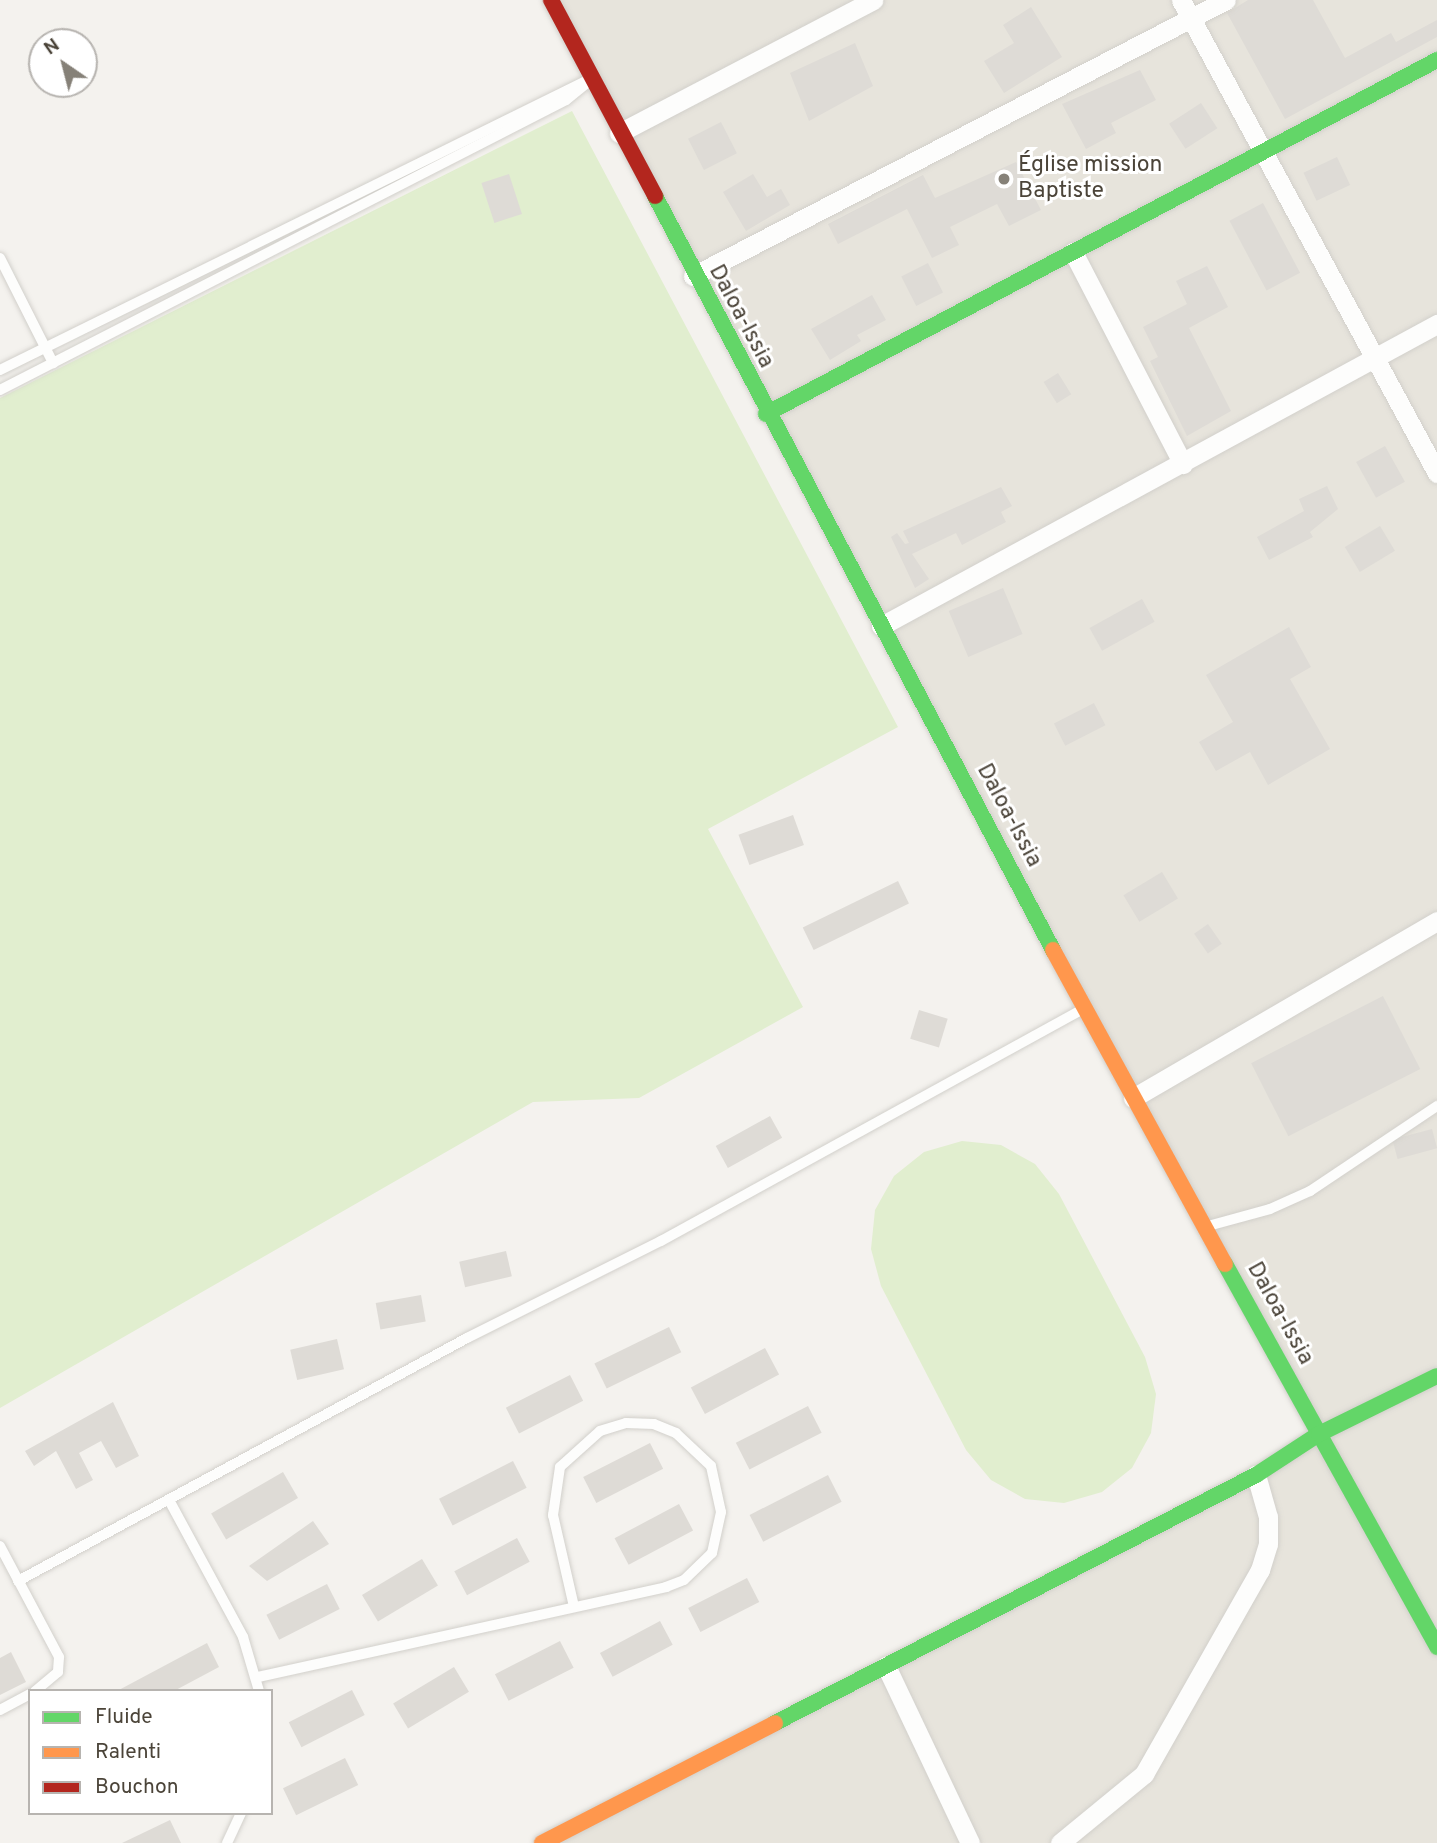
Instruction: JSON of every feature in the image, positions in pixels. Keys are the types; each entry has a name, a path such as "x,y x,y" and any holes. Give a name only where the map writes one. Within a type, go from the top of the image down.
{"main road":[{"name":"Daloa-Issia","path":"552,0 693,276 1084,1009 1437,1647"},
{"path":"766,414 1437,60"},
{"path":"542,1843 1256,1475 1319,1434 1437,1376"}],"street":[{"path":"619,133 873,0"},
{"path":"1181,0 1437,472"},
{"path":"693,276 1226,0"},
{"path":"1073,252 1183,464"},
{"path":"881,626 1437,324"},
{"path":"1133,1098 1437,921"},
{"path":"1060,1843 1144,1774 1260,1570 1268,1544 1268,1517 1256,1475"},
{"path":"886,1666 970,1843"}],"lane":[{"path":"0,370 561,90 591,80"},
{"path":"0,390 566,100 591,80"},
{"path":"0,258 53,363"},
{"path":"18,1581 467,1338 660,1241 1084,1009"},
{"path":"1205,1227 1270,1209 1310,1191 1437,1106"},
{"path":"258,1677 666,1587 684,1580 712,1553 719,1532 719,1488 711,1466 676,1433 654,1424 626,1423 600,1431 560,1467 553,1515 574,1607"},
{"path":"169,1500 243,1637 258,1677 259,1689"},
{"path":"0,1546 59,1657 58,1672 37,1689"},
{"path":"0,1710 28,1695"},
{"path":"227,1843 241,1815"}],"shaded area":[{"path":"551,0 1437,0 1437,1843 540,1843 1319,1434"}],"green space":[{"path":"572,111 898,727 708,829 803,1007 639,1098 533,1102 0,1408 0,398"},
{"path":"962,1141 1001,1145 1035,1164 1059,1194 1145,1357 1156,1394 1151,1433 1132,1468 1102,1492 1064,1503 1025,1499 991,1480 966,1450 881,1286 871,1249 875,1210 894,1176 924,1152"}],"building":[{"path":"1248,0 1313,0 1345,58 1391,33 1396,42 1437,20 1437,37 1285,119 1227,13"},
{"path":"1031,7 1062,57 1004,93 984,61 1014,43 1003,25"},
{"path":"855,43 873,86 809,121 790,73"},
{"path":"1140,70 1156,100 1111,123 1116,133 1086,149 1062,104"},
{"path":"1201,103 1217,128 1185,149 1169,124"},
{"path":"721,122 737,153 704,170 688,139"},
{"path":"1337,157 1350,185 1317,201 1303,173"},
{"path":"1016,162 1041,210 1009,226 997,204 950,227 959,245 932,258 907,209 838,244 828,224 923,175 935,198"},
{"path":"509,174 522,214 494,223 481,183"},
{"path":"753,174 767,197 781,189 790,205 746,231 723,192"},
{"path":"1263,203 1300,273 1267,291 1229,221"},
{"path":"928,263 943,292 916,306 901,277"},
{"path":"1207,266 1228,307 1189,328 1231,411 1187,436 1150,361 1158,357 1143,327 1187,304 1176,281"},
{"path":"872,295 886,320 857,335 861,341 830,360 811,329"},
{"path":"1058,373 1071,394 1057,403 1044,382"},
{"path":"1385,446 1405,482 1376,498 1356,462"},
{"path":"1327,486 1338,509 1310,532 1313,537 1269,560 1257,537 1304,511 1299,499"},
{"path":"1001,487 1012,506 1001,512 1006,522 962,545 956,533 912,554 929,579 915,588 891,537 897,533 905,544 909,543 903,531"},
{"path":"1380,526 1395,551 1360,572 1345,547"},
{"path":"1003,588 1023,634 968,657 949,611"},
{"path":"1142,599 1155,622 1102,651 1090,628"},
{"path":"1289,627 1311,667 1290,679 1330,749 1268,785 1250,752 1216,771 1199,742 1233,722 1206,675"},
{"path":"1094,703 1105,725 1065,746 1054,723"},
{"path":"793,815 804,845 749,865 738,835"},
{"path":"1162,872 1178,899 1139,922 1123,895"},
{"path":"898,881 909,903 814,950 803,927"},
{"path":"1208,924 1222,944 1208,953 1194,934"},
{"path":"1383,996 1420,1069 1288,1136 1251,1063"},
{"path":"919,1010 948,1019 939,1047 910,1039"},
{"path":"770,1116 782,1138 728,1168 716,1146"},
{"path":"1432,1129 1437,1148 1398,1159 1392,1140"},
{"path":"506,1251 512,1276 465,1287 459,1262"},
{"path":"421,1295 426,1322 380,1330 376,1303"},
{"path":"669,1327 681,1352 607,1389 594,1363"},
{"path":"337,1339 344,1369 297,1380 290,1350"},
{"path":"765,1348 779,1374 705,1414 691,1387"},
{"path":"570,1375 583,1401 519,1434 506,1408"},
{"path":"113,1402 139,1456 116,1468 101,1441 79,1453 93,1480 76,1489 56,1451 34,1466 25,1451"},
{"path":"808,1406 822,1433 749,1470 736,1443"},
{"path":"650,1443 663,1469 596,1503 583,1477"},
{"path":"513,1461 527,1488 453,1525 439,1499"},
{"path":"283,1472 298,1498 226,1539 211,1514"},
{"path":"828,1475 842,1502 763,1542 750,1515"},
{"path":"679,1504 693,1530 629,1565 615,1538"},
{"path":"313,1521 329,1544 267,1581 249,1566"},
{"path":"517,1538 530,1562 467,1595 454,1571"},
{"path":"422,1559 438,1586 378,1622 362,1595"},
{"path":"747,1578 759,1602 700,1632 688,1608"},
{"path":"327,1584 340,1609 279,1640 266,1615"},
{"path":"660,1621 673,1645 613,1677 600,1653"},
{"path":"560,1641 574,1668 509,1701 495,1674"},
{"path":"207,1643 219,1667 178,1689 121,1689"},
{"path":"11,1652 26,1682 0,1695 0,1658"},
{"path":"454,1667 469,1692 408,1728 393,1704"},
{"path":"352,1690 365,1715 301,1747 289,1722"},
{"path":"345,1758 358,1785 296,1815 283,1788"},
{"path":"170,1820 181,1843 122,1843"}],"traffic: fast":[{"path":"766,414 1437,60"},
{"path":"655,196 1053,950"},
{"path":"1225,1264 1437,1647"},
{"path":"775,1723 1256,1475 1319,1434 1437,1376"}],"traffic: slow":[{"path":"1053,950 1225,1264"},
{"path":"542,1843 775,1723"}],"traffic: jam":[{"path":"551,0 655,196"}],"place":[{"name":"Église mission Baptiste","path":"1004,179"}]}
